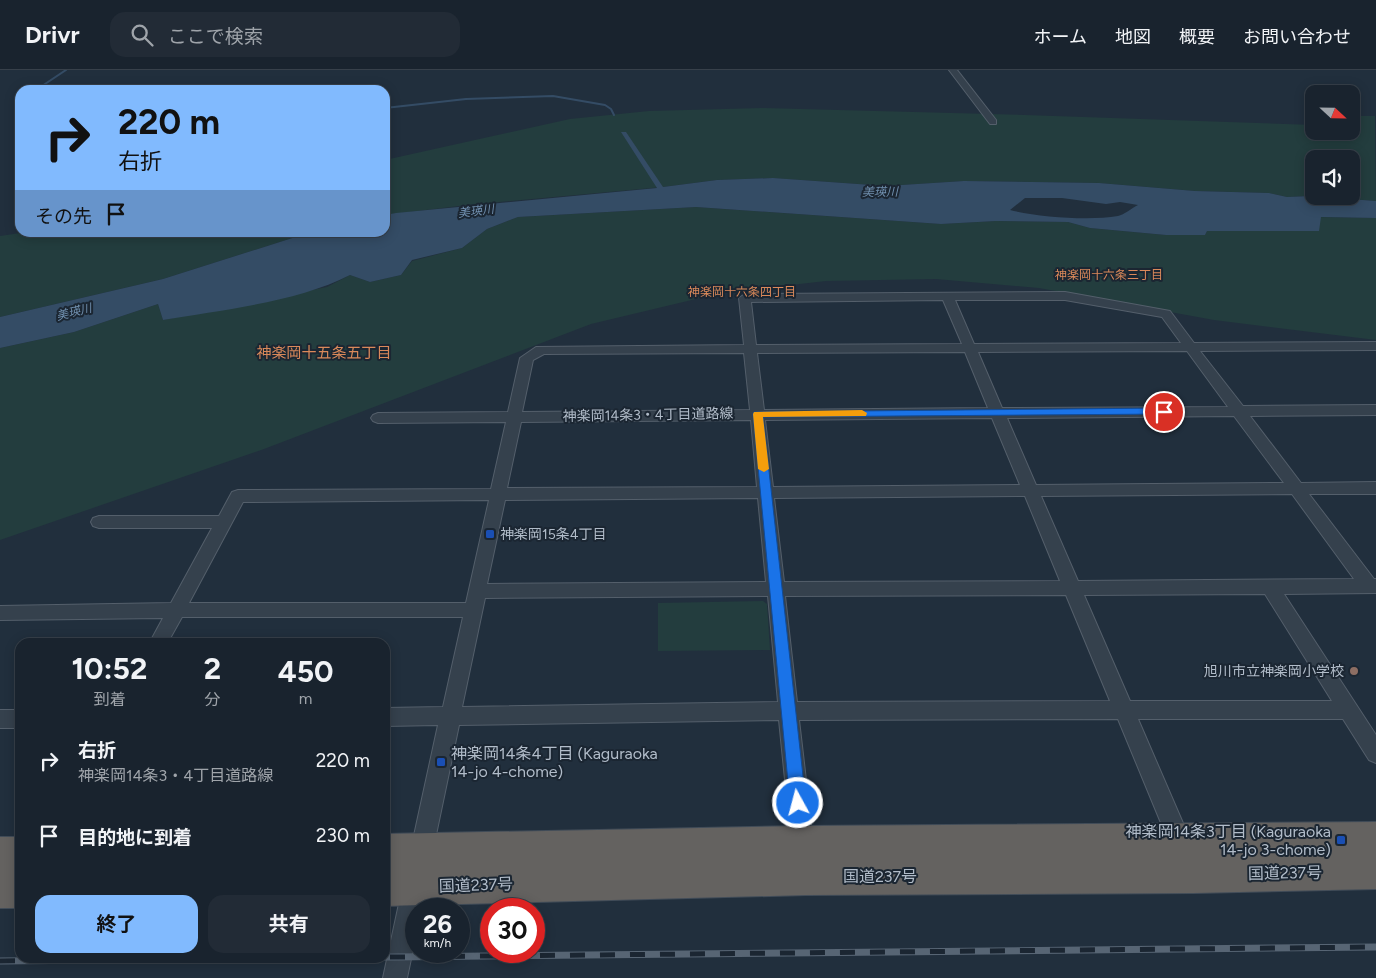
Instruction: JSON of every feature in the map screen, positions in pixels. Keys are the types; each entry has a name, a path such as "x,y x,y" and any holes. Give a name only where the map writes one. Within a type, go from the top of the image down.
{"highway":[{"name":"国道237号","path":"390,857 407,875 804,860 1180,840 1376,840"},
{"path":"0,855 15,855"},
{"name":"国道237号","path":"804,860 1194,875 1376,871"},
{"path":"0,890 15,889"}],"street":[{"path":"954,70 993,122"},
{"path":"804,860 745,298 1065,296 1166,314 1296,489 1372,586"},
{"path":"948,297 1194,875"},
{"path":"395,978 407,875 451,716 527,358 541,350 1376,346"},
{"name":"神楽岡14条3・4丁目道路線","path":"378,418 1376,410"},
{"path":"161,638 238,496 499,496 766,492 1376,488"},
{"path":"99,522 223,522"},
{"path":"478,591 1372,586"},
{"path":"1270,587 1376,753"},
{"path":"0,613 177,610 474,610"},
{"path":"390,717 787,711 1348,710"},
{"path":"0,719 15,719"}],"green space":[{"path":"763,108 1305,125 1305,140 1360,140 1360,116 1375,116 1376,201 1360,200 1360,150 1305,150 1305,196 1287,197 1269,193 1195,191 1099,183 964,181 887,186 772,178 717,180 390,214 390,159 570,119 649,111"},
{"path":"696,207 941,224 996,221 1068,222 1090,228 1166,235 1205,235 1207,231 1318,231 1320,217 1376,218 1376,340 1214,320 1039,288 936,279 826,281 721,293 591,324 264,449 0,540 0,348 74,332 158,304 163,320 327,287 350,275 370,282 401,275 412,261 462,248 487,229 518,217"},
{"path":"15,234 15,237 295,237 163,279 0,317 0,236"},
{"path":"763,601 767,604 770,650 658,651 658,603"}],"water":[{"name":"美瑛川","path":"621,132 626,132 663,187 717,180 773,178 886,186 964,181 1099,183 1195,191 1269,193 1287,197 1305,196 1305,205 1360,205 1360,200 1376,201 1376,218 1321,217 1319,231 1207,231 1205,235 1166,235 1090,228 1068,222 996,221 941,224 696,207 518,217 487,229 462,248 412,260 401,275 370,282 350,275 307,292 259,304 163,320 158,304 74,332 0,348 0,317 163,279 295,237 390,237 390,214 657,188","holes":["1025,198 1062,198 1106,204 1120,202 1138,205 1120,215 1093,218 1049,216 1010,210"]}],"waterway":[{"path":"44,85 66,70"},
{"path":"390,107 466,99 553,96 605,105 611,109 614,115"}],"railway":[{"path":"390,957 1376,947"},
{"path":"0,961 15,961"}],"slow traffic":[{"path":"764,469 758,414 862,413"}],"place":[{"name":"神楽岡15条4丁目","path":"490,534"},
{"name":"旭川市立神楽岡小学校","path":"1354,671"},
{"name":"神楽岡14条4丁目 (Kaguraoka 14-jo 4-chome)","path":"441,762"},
{"name":"神楽岡14条3丁目 (Kaguraoka 14-jo 3-chome)","path":"1341,840"}],"district":[{"name":"神楽岡十六条三丁目","path":"1109,275"},
{"name":"神楽岡十六条四丁目","path":"742,292"},
{"name":"神楽岡十五条五丁目","path":"324,353"}],"route":[{"path":"798,803 787,711 758,414 1164,412"}]}
